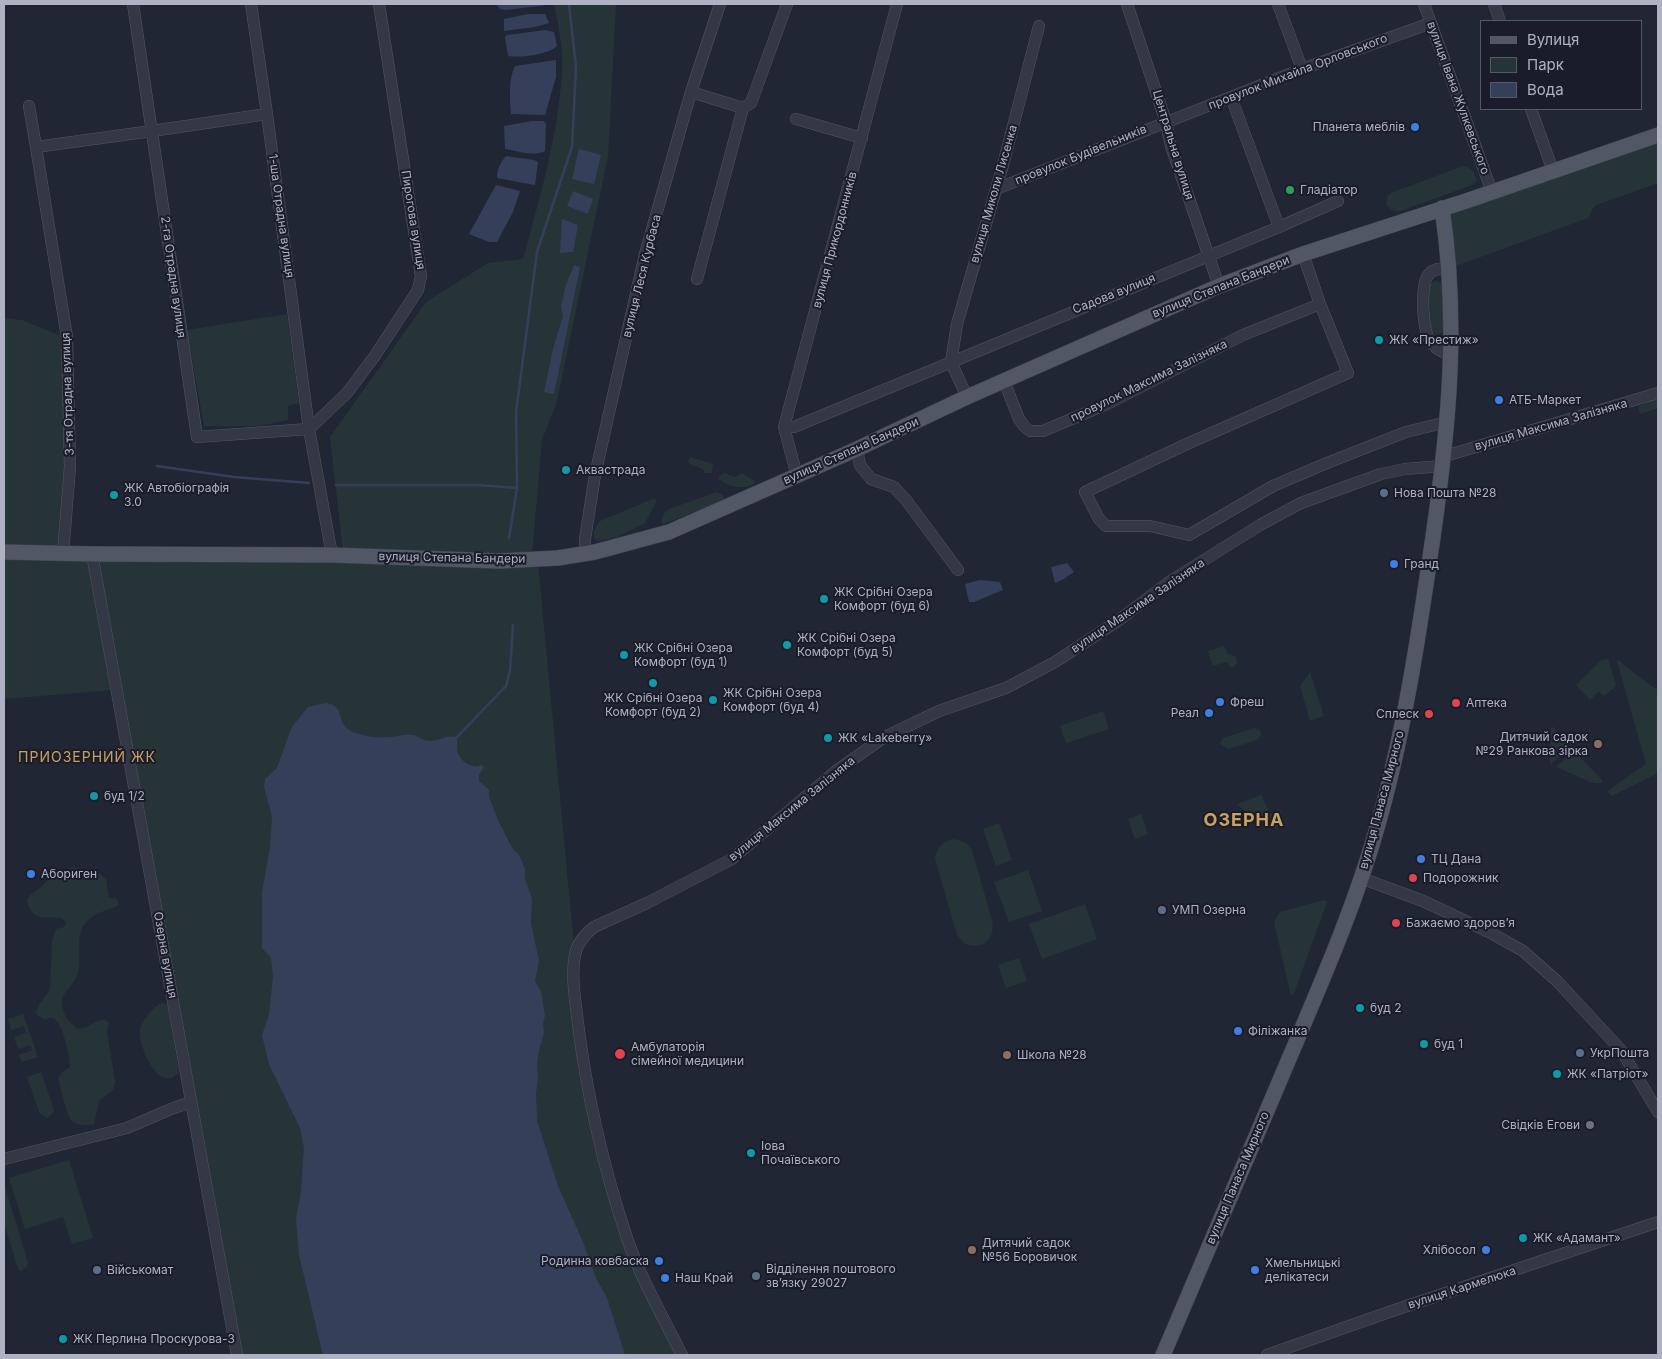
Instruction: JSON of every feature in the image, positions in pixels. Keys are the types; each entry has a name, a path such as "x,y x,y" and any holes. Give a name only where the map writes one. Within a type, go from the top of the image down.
{"main road":[{"name":"вулиця Степана Бандери","path":"4,552 332,555 499,561 558,558 669,532 858,449 967,397 1219,286 1303,254 1658,135"},
{"name":"вулиця Панаса Мирного","path":"1162,1355 1324,976 1361,878 1391,773 1411,680 1444,461 1451,354 1449,269 1442,208"}],"street":[{"name":"2-га Отрадна вулиця","path":"133,4 196,438 310,428"},
{"name":"1-ша Отрадна вулиця","path":"251,4 310,428 332,555"},
{"name":"Пирогова вулиця","path":"310,428 347,393 374,357 418,290 421,276 379,4"},
{"name":"вулиця Леся Курбаса","path":"585,553 585,539 595,475 646,254 691,92 720,4"},
{"path":"697,279 743,108 751,103 786,4"},
{"name":"вулиця Прикордонників","path":"797,476 784,427 897,4"},
{"name":"Центральна вулиця","path":"1127,4 1166,122 1171,146 1219,286"},
{"path":"1278,4 1302,69"},
{"name":"вулиця Івана Жулкевського","path":"1424,4 1492,192"},
{"path":"1494,4 1500,20"},
{"name":"провулок Михайла Орловського","path":"1166,122 1302,69 1431,23"},
{"name":"вулиця Миколи Лисенка","path":"951,362 957,324 996,189 1039,26"},
{"path":"691,92 743,108"},
{"path":"1231,97 1278,227"},
{"name":"3-тя Отрадна вулиця","path":"29,106 67,337 70,468 62,554"},
{"path":"1531,110 1553,171"},
{"path":"36,147 267,114"},
{"path":"796,119 862,138"},
{"name":"провулок Будівельників","path":"996,189 1166,122"},
{"name":"Садова вулиця","path":"784,427 794,426 951,362 1338,201"},
{"path":"1303,254 1320,304 1348,373 1207,435 1085,492 1099,520 1106,526 1150,526 1189,535 1273,486 1327,462 1406,432 1447,422"},
{"path":"1449,269 1438,269 1424,280 1424,330 1432,343 1444,353 1451,354"},
{"name":"провулок Максима Залізняка","path":"1004,381 1009,396 1024,426 1030,431 1043,432 1107,404 1243,335 1320,304"},
{"path":"951,362 967,397"},
{"name":"вулиця Максима Залізняка","path":"682,1355 646,1282 628,1239 595,1124 579,1032 574,982 574,956 577,947 587,933 732,858 836,771 883,738 939,710 1006,688 1055,662 1112,625 1169,582 1260,525 1302,503 1381,474 1444,461 1658,393"},
{"path":"858,449 860,465 871,479 894,487 906,500 958,570"},
{"name":"Озерна вулиця","path":"92,554 237,1355"},
{"path":"1361,878 1423,901 1491,933 1523,951 1556,981 1621,1050 1658,1112"},
{"path":"4,1159 127,1128 191,1102"},
{"name":"вулиця Кармелюка","path":"1267,1355 1658,1222"}],"green space":[{"path":"554,4 616,4 608,156 557,401 542,440 532,555 343,551 330,437 426,302 488,263 523,259 547,166 560,96 562,55"},
{"path":"1658,137 1658,183 1594,206 1588,218 1453,267 1446,211"},
{"path":"1463,166 1471,169 1475,175 1476,181 1472,185 1398,212 1390,209 1386,203 1391,193"},
{"path":"1435,281 1442,283 1445,330 1437,335 1431,328 1428,291 1430,284"},
{"path":"287,314 299,403 288,406 288,420 259,426 204,426 187,330"},
{"path":"4,318 22,320 61,336 66,384 64,500 60,550 4,549"},
{"path":"1658,399 1658,408 1641,414 1639,406"},
{"path":"690,457 713,464 712,473 705,473 703,469 688,463"},
{"path":"725,473 735,477 742,473 755,481 750,486 732,486 719,479 719,476"},
{"path":"717,492 723,495 725,501 663,524 661,522 665,512 669,509"},
{"path":"653,499 657,500 645,523 617,537 595,540 594,530 600,521"},
{"path":"4,556 89,558 113,690 4,699"},
{"path":"97,559 538,563 574,946 602,1168 678,1355 241,1355"},
{"path":"1224,646 1228,654 1235,656 1238,663 1233,667 1230,667 1227,662 1213,666 1208,651"},
{"path":"1608,659 1616,686 1604,696 1599,691 1590,700 1576,685 1601,660"},
{"path":"1618,660 1658,690 1658,773 1612,796 1607,791 1646,764"},
{"path":"1310,672 1324,716 1310,721 1300,686"},
{"path":"1103,711 1109,729 1066,743 1060,726"},
{"path":"1551,727 1570,747 1551,764 1550,762"},
{"path":"1254,728 1261,732 1257,740 1228,749 1220,744 1223,738"},
{"path":"1574,751 1603,781 1601,783 1593,783 1556,767"},
{"path":"1261,795 1270,814 1280,810 1282,814 1281,826 1276,829 1255,819 1237,804"},
{"path":"1141,814 1148,834 1135,839 1128,819"},
{"path":"999,823 1012,860 996,866 983,829"},
{"path":"955,839 966,843 972,850 992,920 992,933 990,938 983,944 965,944 957,935 935,859 941,845"},
{"path":"73,867 100,874 106,879 109,898 115,898 119,905 95,915 83,926 80,938 78,972 62,999 65,1015 78,1029 101,1020 109,1022 107,1032 115,1082 113,1090 99,1101 94,1124 88,1125 79,1124 71,1120 64,1100 58,1078 62,1072 70,1067 70,1063 60,1026 53,1018 45,1020 38,1016 36,1012 50,990 52,941 56,929 64,927 66,922 61,918 36,916 27,901 30,895 56,872"},
{"path":"1028,870 1042,911 1009,922 994,882"},
{"path":"1324,900 1327,902 1294,993 1291,996 1274,922 1280,912"},
{"path":"1085,904 1097,939 1042,959 1029,924"},
{"path":"1019,958 1027,981 1006,988 998,965"},
{"path":"162,1002 168,1005 179,1072 172,1078 164,1078 151,1066 142,1046 140,1036 143,1022 152,1010"},
{"path":"23,1014 38,1057 22,1062 19,1055 32,1050 30,1045 18,1049 14,1037 26,1033 24,1026 11,1030 8,1019"},
{"path":"41,1072 54,1110 47,1118 40,1114 27,1077"},
{"path":"69,1160 93,1238 72,1244 63,1217 25,1229 9,1178"},
{"path":"4,1183 28,1263 27,1267 21,1271 18,1269 4,1223"}],"water":[{"path":"496,4 547,5 506,10 500,9"},
{"path":"528,14 545,14 549,23 504,31 504,19"},
{"path":"545,30 554,32 557,46 553,49 534,55 508,56 505,37 507,35"},
{"path":"556,60 556,77 545,115 511,114 510,83 515,66"},
{"path":"543,121 546,123 545,151 531,154 505,149 504,126"},
{"path":"579,149 601,155 594,184 572,179"},
{"path":"506,156 538,162 535,185 497,178 499,166"},
{"path":"496,185 520,191 513,212 497,242 489,242 469,234"},
{"path":"573,191 593,199 588,214 567,206"},
{"path":"562,219 578,225 573,252 560,253"},
{"path":"574,265 580,267 554,394 544,392 553,349 563,316 561,306 566,285"},
{"path":"1067,563 1074,572 1055,583 1051,567"},
{"path":"980,580 1000,582 1003,590 974,602 969,602 965,584"},
{"path":"326,703 337,708 345,727 362,735 393,737 410,735 431,741 457,737 457,750 460,758 466,764 484,767 479,775 479,781 489,790 489,797 499,822 512,848 519,855 525,869 525,879 532,899 531,924 539,961 535,981 541,991 545,1016 543,1023 544,1033 537,1062 537,1121 558,1186 583,1242 596,1278 607,1298 625,1355 323,1355 299,1255 296,1219 301,1191 304,1148 300,1128 269,1064 262,1035 269,1015 273,977 271,958 262,948 262,892 270,848 272,817 264,787 265,779 277,768 292,727 308,707"}],"waterway":[{"path":"509,538 517,488 516,412 537,252 572,147 576,67 569,4"},
{"path":"157,466 234,477 309,483"},
{"path":"336,485 478,485 517,488"},
{"path":"457,737 506,686 510,671 513,625"}],"place":[{"name":"Планета меблів","path":"1415,127"},
{"name":"Гладіатор","path":"1290,190"},
{"name":"ЖК «Престиж»","path":"1379,340"},
{"name":"АТБ-Маркет","path":"1499,400"},
{"name":"Аквастрада","path":"566,470"},
{"name":"Нова Пошта №28","path":"1384,493"},
{"name":"ЖК Автобіографія 3.0","path":"114,495"},
{"name":"Гранд","path":"1394,564"},
{"name":"ЖК Срібні Озера Комфорт (буд 6)","path":"824,599"},
{"name":"ЖК Срібні Озера Комфорт (буд 5)","path":"787,645"},
{"name":"ЖК Срібні Озера Комфорт (буд 1)","path":"624,655"},
{"name":"ЖК Срібні Озера Комфорт (буд 2)","path":"653,683"},
{"name":"ЖК Срібні Озера Комфорт (буд 4)","path":"713,700"},
{"name":"Фреш","path":"1220,702"},
{"name":"Аптека","path":"1456,703"},
{"name":"Реал","path":"1209,713"},
{"name":"Сплеск","path":"1429,714"},
{"name":"ЖК «Lakeberry»","path":"828,738"},
{"name":"Дитячий садок №29 Ранкова зірка","path":"1598,744"},
{"name":"буд 1/2","path":"94,796"},
{"name":"ТЦ Дана","path":"1421,859"},
{"name":"Абориген","path":"31,874"},
{"name":"Подорожник","path":"1413,878"},
{"name":"УМП Озерна","path":"1162,910"},
{"name":"Бажаємо здоровʼя","path":"1396,923"},
{"name":"буд 2","path":"1360,1008"},
{"name":"Філіжанка","path":"1238,1031"},
{"name":"буд 1","path":"1424,1044"},
{"name":"УкрПошта","path":"1580,1053"},
{"name":"Амбулаторія сімейної медицини","path":"620,1054"},
{"name":"Школа №28","path":"1007,1055"},
{"name":"ЖК «Патріот»","path":"1557,1074"},
{"name":"Свідків Егови","path":"1590,1125"},
{"name":"Іова Почаївського","path":"751,1153"},
{"name":"ЖК «Адамант»","path":"1523,1238"},
{"name":"Дитячий садок №56 Боровичок","path":"972,1250"},
{"name":"Хлібосол","path":"1486,1250"},
{"name":"Родинна ковбаска","path":"659,1261"},
{"name":"Військомат","path":"97,1270"},
{"name":"Хмельницькі делікатеси","path":"1255,1270"},
{"name":"Відділення поштового зв’язку 29027","path":"756,1276"},
{"name":"Наш Край","path":"665,1278"},
{"name":"ЖК Перлина Проскурова-3","path":"63,1339"}],"district":[{"name":"ПРИОЗЕРНИЙ ЖК","path":"87,758"},
{"name":"ОЗЕРНА","path":"1244,821"}]}
